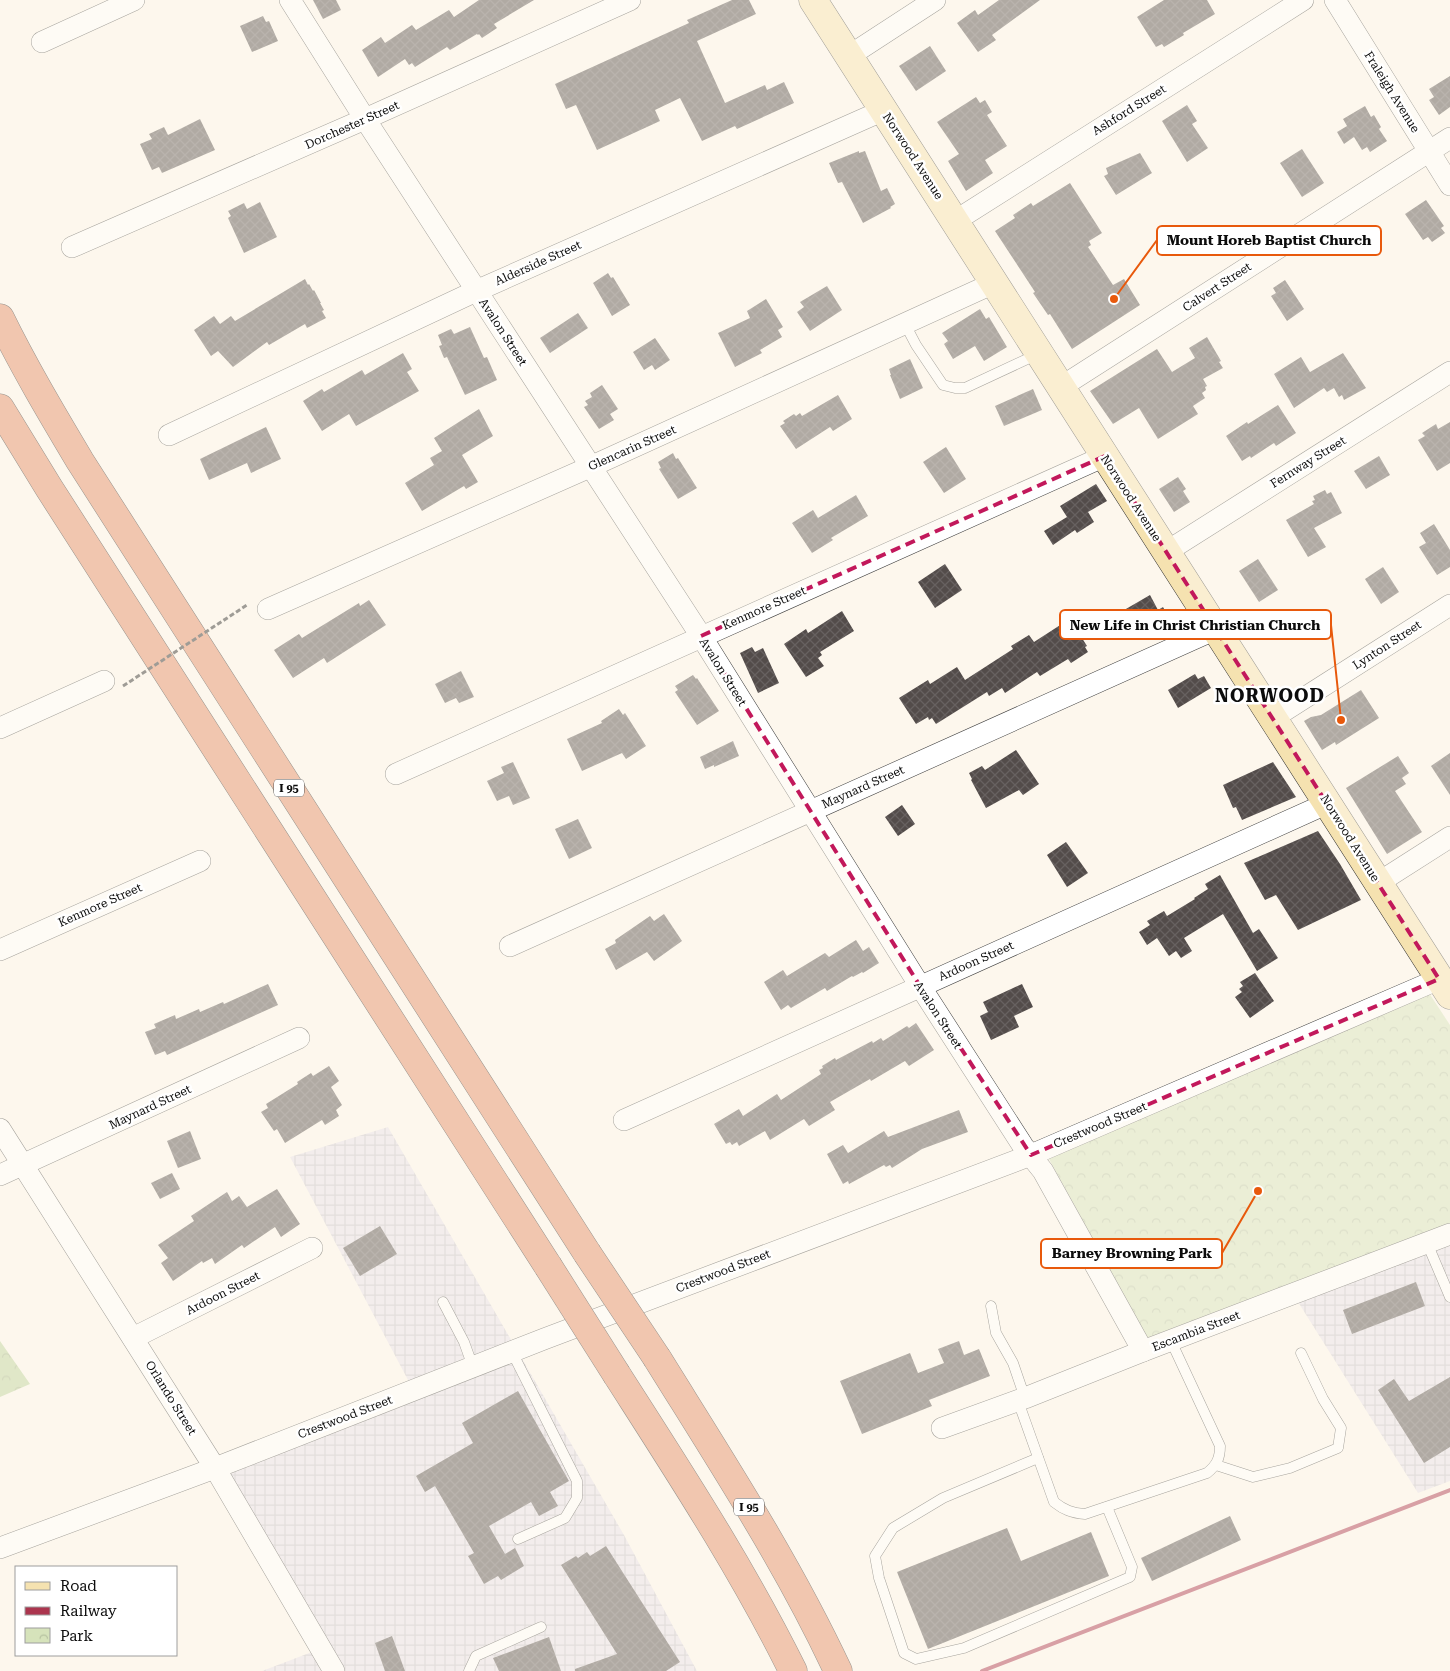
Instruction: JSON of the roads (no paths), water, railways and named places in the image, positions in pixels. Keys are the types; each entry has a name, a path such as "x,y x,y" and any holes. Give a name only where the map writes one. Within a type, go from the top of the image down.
{"highway":[{"name":"I 95","path":"0,318 25,367 80,461 587,1253 657,1358 780,1557 836,1665"},
{"path":"0,408 49,488 713,1526 775,1634 793,1671"}],"main road":[{"name":"Norwood Avenue","path":"814,0 1445,987"}],"street":[{"path":"42,42 134,0"},
{"name":"Avalon Street","path":"290,0 365,119 701,636 920,986 1023,1146 1043,1171 1143,1351"},
{"name":"Dorchester Street","path":"72,247 365,119 630,0"},
{"path":"849,56 935,0"},
{"name":"Ashford Street","path":"955,220 1303,0"},
{"name":"Fraleigh Avenue","path":"1335,0 1450,185"},
{"name":"Alderside Street","path":"169,435 476,290 884,110"},
{"name":"Calvert Street","path":"1061,387 1450,138"},
{"name":"Glencarin Street","path":"268,609 590,467 994,283"},
{"name":"Fernway Street","path":"1166,552 1450,372"},
{"name":"Kenmore Street","path":"396,774 1105,456"},
{"name":"Lynton Street","path":"1273,718 1450,605"},
{"name":"Maynard Street","path":"510,946 1216,629"},
{"path":"0,728 113,683"},
{"name":"Ardoon Street","path":"624,1120 1328,803"},
{"path":"1378,883 1450,837"},
{"name":"Kenmore Street","path":"0,950 200,861"},
{"name":"Crestwood Street","path":"0,1548 215,1468 512,1352 1031,1155 1445,987"},
{"name":"Maynard Street","path":"0,1175 299,1038"},
{"name":"Orlando Street","path":"0,1129 215,1468 334,1671"},
{"name":"Escambia Street","path":"942,1428 1450,1234"},
{"name":"Ardoon Street","path":"133,1338 312,1248"}],"lane":[{"path":"905,324 916,345 943,385 955,388 965,388 1039,353"},
{"path":"1427,1243 1450,1298"},
{"path":"443,1302 464,1342 473,1367"},
{"path":"991,1306 996,1333 1013,1363 1038,1458 1054,1502 1064,1510 1073,1513 1085,1514 1107,1507 1207,1473 1216,1465 1220,1455 1220,1446 1171,1341"},
{"path":"512,1352 577,1481 577,1498 566,1518 518,1539"},
{"path":"1216,1465 1253,1477 1290,1468 1338,1448 1341,1428 1323,1399 1301,1353"},
{"path":"1038,1458 942,1498 893,1528 875,1556 879,1578 904,1653 916,1659 964,1648 1130,1577 1132,1567 1107,1507"},
{"path":"469,1671 476,1656 541,1627"}],"railway":[{"path":"982,1671 1450,1490"}],"place":[{"name":"Mount Horeb Baptist Church","path":"1114,299"},
{"name":"New Life in Christ Christian Church","path":"1341,720"},
{"name":"Barney Browning Park","path":"1258,1191"}],"district":[{"name":"NORWOOD","path":"1270,696"}]}
